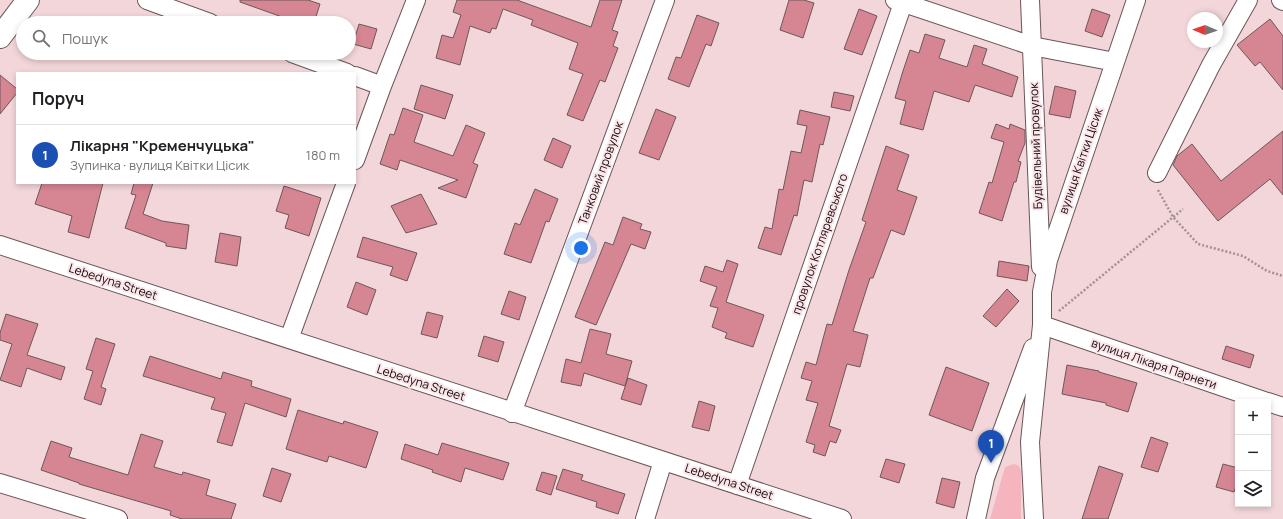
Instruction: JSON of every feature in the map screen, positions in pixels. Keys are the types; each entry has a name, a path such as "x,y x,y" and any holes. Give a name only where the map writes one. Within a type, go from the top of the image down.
{"main road":[{"path":"0,37 28,0"}],"street":[{"path":"147,0 191,16"},
{"path":"356,157 416,0"},
{"name":"Танковий провулок","path":"512,413 665,0"},
{"name":"Будівельний провулок","path":"1030,0 1042,292"},
{"name":"вулиця Квітки Цісик","path":"1034,519 1030,442 1042,325 1042,292 1048,260 1136,0"},
{"path":"1157,173 1211,65 1248,0"},
{"path":"899,2 1032,46 1115,62"},
{"name":"провулок Котляревського","path":"737,485 899,2"},
{"path":"311,60 343,72"},
{"path":"356,76 382,86"},
{"path":"289,339 346,184"},
{"name":"Lebedyna Street","path":"1,249 289,339 512,413 842,519"},
{"name":"вулиця Квітки Цісик","path":"976,519 985,478 1042,325"},
{"name":"вулиця Лікаря Парнети","path":"1042,325 1259,399"},
{"name":"вулиця Лікаря Парнети","path":"1271,403 1283,408"},
{"path":"645,519 663,461"},
{"path":"0,483 118,519"}],"path":[{"path":"1157,173 1156,185 1173,216 1198,244 1243,256 1267,271 1283,276"},
{"path":"1042,325 1183,209"}],"shaded area":[{"path":"1014,464 1019,466 1021,471 1021,519 990,519 1005,467"}],"building":[{"path":"240,0 308,0 320,4 316,16 279,16 240,2"},
{"path":"457,0 517,0 591,27 600,0 622,0 612,30 618,32 613,46 618,48 605,82 600,80 583,121 567,115 583,74 569,69 578,43 531,25 533,20 503,9 496,29 492,28 490,33 470,26 460,65 436,58 442,35 453,38 461,15 453,12"},
{"path":"789,0 804,0 814,3 803,38 780,30"},
{"path":"859,9 877,16 862,55 844,49"},
{"path":"1092,9 1110,15 1102,37 1085,31"},
{"path":"697,15 719,23 711,46 706,44 689,87 668,79 676,57 681,58"},
{"path":"1270,19 1283,36 1283,90 1260,62 1255,66 1237,45"},
{"path":"359,24 377,29 371,49 356,45 356,34"},
{"path":"925,34 945,40 939,58 967,67 974,45 987,49 982,64 1018,77 1012,97 975,85 969,102 934,91 923,130 900,124 906,101 895,98 910,50 919,53"},
{"path":"0,75 16,88 16,94 0,114"},
{"path":"421,85 453,95 445,119 414,109"},
{"path":"1055,86 1076,91 1070,118 1049,114"},
{"path":"834,92 854,96 850,111 831,107"},
{"path":"403,108 423,115 414,142 453,156 466,125 485,133 473,163 478,165 466,198 438,188 458,180 400,160 397,170 380,164 390,134 394,135"},
{"path":"656,109 676,117 659,160 639,153"},
{"path":"800,110 830,117 823,145 820,144 812,182 804,180 797,216 794,215 781,255 758,248 765,227 772,229 779,189 783,190 791,151 801,153 807,126 797,124"},
{"path":"996,124 1009,129 1010,124 1025,130 1025,143 1018,161 1021,162 1016,182 1014,182 1002,221 979,213 989,182 992,183 1004,142 991,138"},
{"path":"1283,131 1283,195 1270,179 1218,221 1173,165 1177,156 1192,144 1221,181"},
{"path":"553,138 571,146 562,168 544,160"},
{"path":"886,146 909,155 897,190 917,197 904,235 891,230 873,278 870,278 853,331 868,335 860,367 847,364 829,426 841,430 836,443 830,441 825,456 813,452 815,445 806,442 818,403 806,400 812,381 801,378 806,362 816,365 827,324 832,325 866,222 862,220"},
{"path":"42,184 103,184 89,238 68,232 72,216 35,204"},
{"path":"134,184 153,184 143,214 162,221 189,225 186,249 166,246 166,243 125,228 136,195 131,194"},
{"path":"284,186 321,198 309,236 285,228 289,215 276,211"},
{"path":"535,189 558,199 549,222 546,221 531,263 504,254 515,223 520,225"},
{"path":"421,194 437,224 406,233 391,206"},
{"path":"623,217 642,224 640,229 651,232 645,249 631,244 596,325 575,317 605,242 613,245"},
{"path":"220,233 241,237 237,266 215,262"},
{"path":"363,237 417,253 407,281 390,275 393,267 357,257"},
{"path":"727,260 738,264 726,302 764,315 753,347 725,338 727,333 712,327 718,308 710,306 717,287 700,281 705,266 723,272"},
{"path":"999,261 1029,266 1027,281 997,276"},
{"path":"356,282 376,290 367,315 347,307"},
{"path":"1007,289 1019,301 996,327 983,316"},
{"path":"509,291 526,297 519,320 501,314"},
{"path":"427,312 443,316 437,338 421,334"},
{"path":"6,314 38,324 27,355 65,367 61,380 27,368 21,387 0,380 12,344 0,340 0,333"},
{"path":"590,329 611,334 606,354 632,361 625,386 584,373 581,386 561,382 566,359 581,363"},
{"path":"484,336 504,342 498,362 478,356"},
{"path":"96,338 115,344 101,387 106,389 101,405 84,399 93,371 86,369"},
{"path":"1226,346 1254,355 1250,368 1222,359"},
{"path":"150,356 221,379 223,372 252,381 251,386 291,399 286,417 245,403 232,446 217,442 226,413 211,409 215,398 143,376"},
{"path":"1067,365 1099,371 1137,383 1128,412 1106,405 1106,403 1062,394"},
{"path":"946,367 989,383 972,431 929,415"},
{"path":"628,378 647,385 641,405 621,399"},
{"path":"699,401 715,406 709,431 692,427"},
{"path":"298,410 343,424 344,421 378,432 366,468 329,456 327,462 286,449"},
{"path":"141,434 163,441 154,467 182,475 183,472 210,480 206,495 236,504 231,519 182,519 170,515 171,511 79,484 41,470 51,441 72,448 69,457 128,475"},
{"path":"1151,437 1168,443 1158,472 1141,467"},
{"path":"442,443 509,463 503,480 465,468 461,482 401,459 405,444 438,455"},
{"path":"886,459 905,464 899,483 880,477"},
{"path":"1223,464 1235,467 1234,492 1216,487"},
{"path":"1099,466 1123,474 1108,519 1082,519"},
{"path":"272,468 291,474 281,502 263,496"},
{"path":"563,469 583,475 581,480 625,494 618,514 596,507 597,502 556,489"},
{"path":"542,472 557,476 551,495 536,490"},
{"path":"942,478 960,482 954,508 936,503"}],"place":[{"name":"Лікарня \"Кременчуцька\"","path":"991,463"}]}
